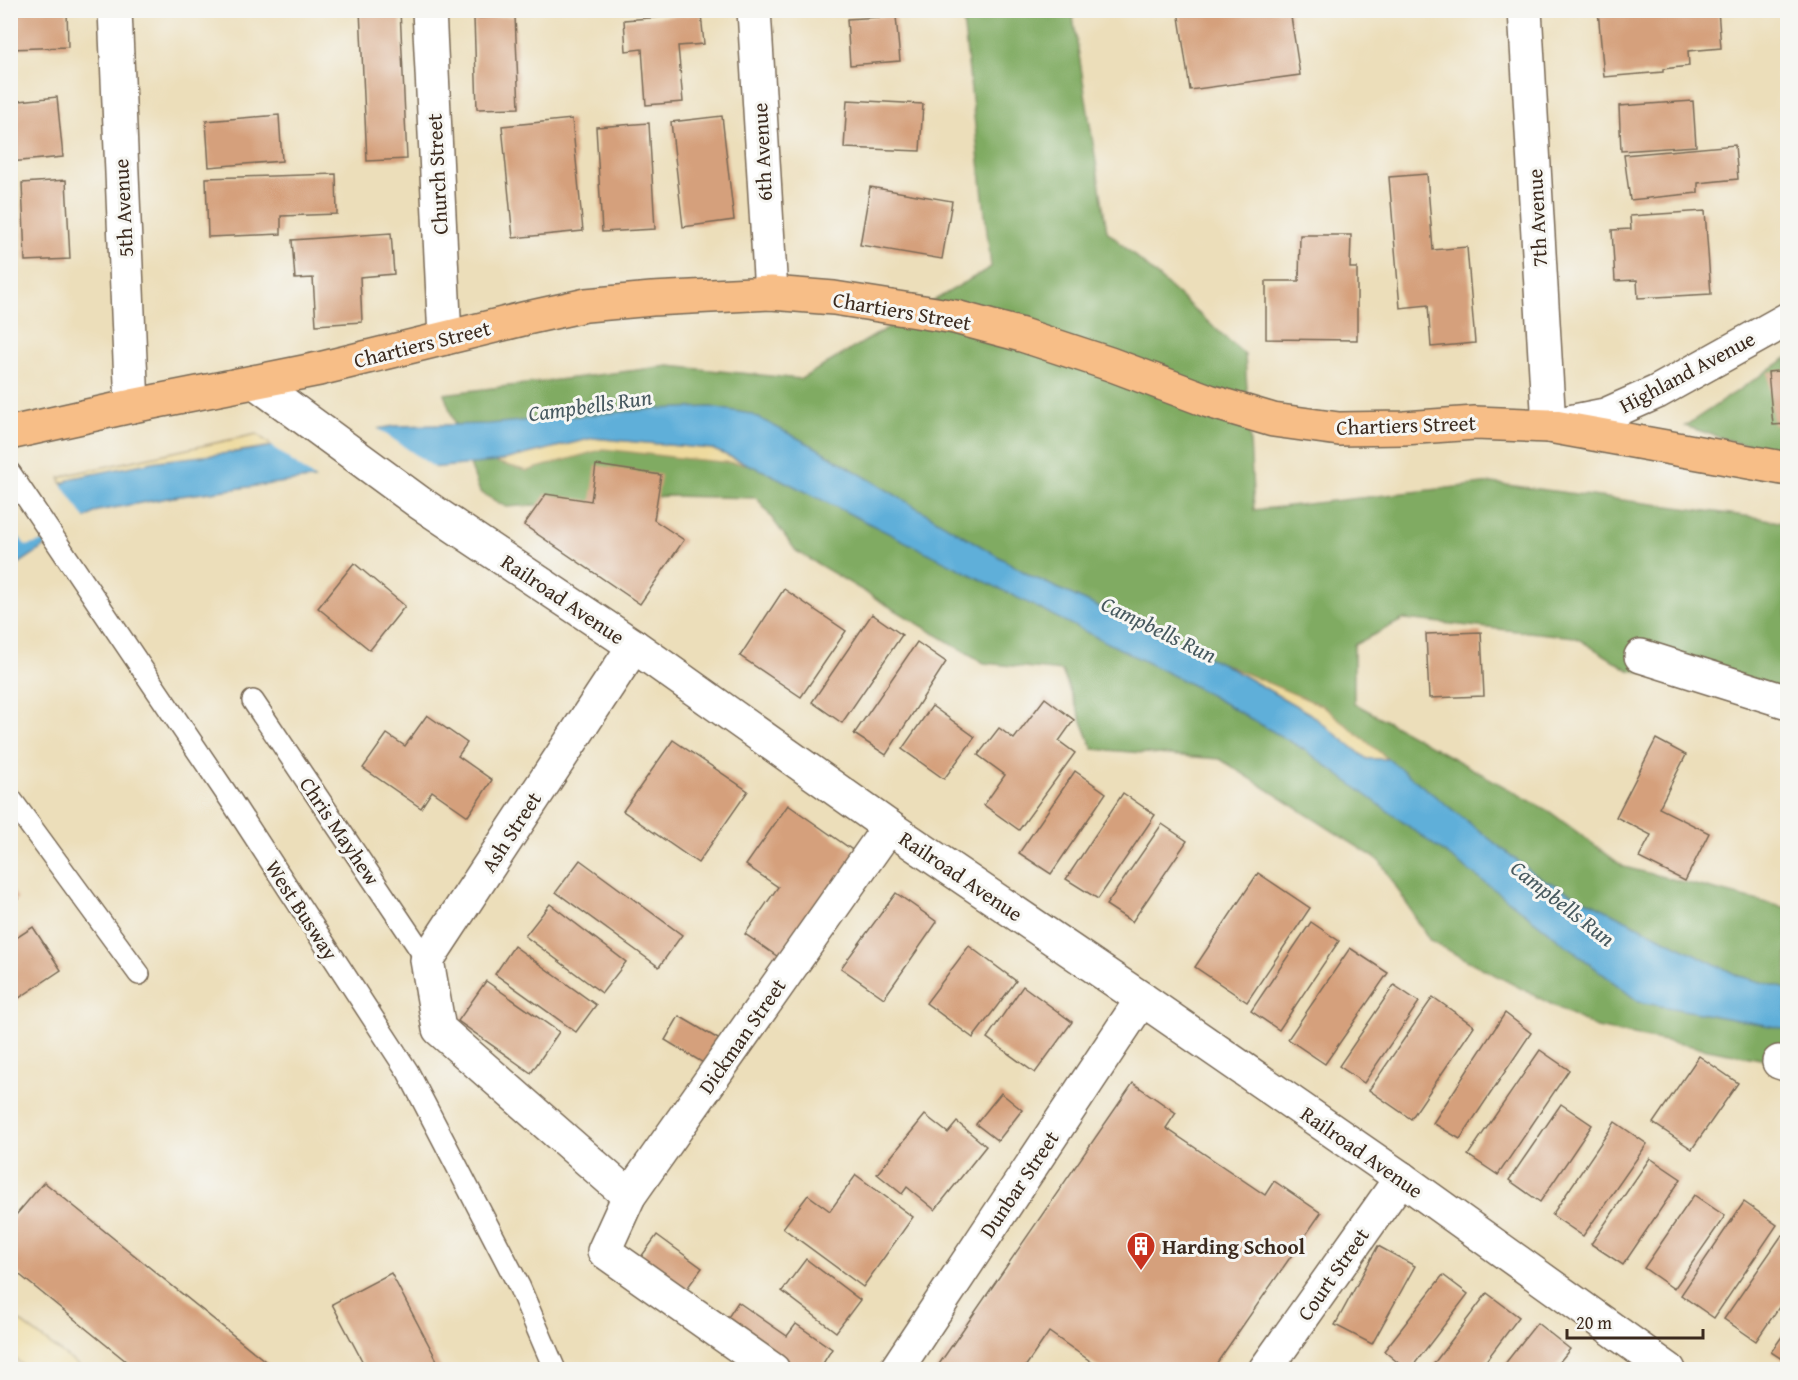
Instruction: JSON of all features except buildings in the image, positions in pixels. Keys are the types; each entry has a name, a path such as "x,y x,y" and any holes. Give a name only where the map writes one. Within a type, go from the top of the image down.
{"main road":[{"name":"Chartiers Street","path":"10,433 132,406 331,367 586,305 652,298 771,293 834,298 955,317 1022,335 1110,364 1209,401 1274,420 1340,429 1404,428 1475,423 1549,426 1788,469"}],"street":[{"name":"5th Avenue","path":"115,10 132,406"},
{"name":"Church Street","path":"429,10 446,338"},
{"name":"6th Avenue","path":"754,10 771,293"},
{"name":"7th Avenue","path":"1525,10 1549,426"},
{"name":"Highland Avenue","path":"1549,426 1605,415 1658,392 1788,318"},
{"name":"Railroad Avenue","path":"255,382 420,503 634,646 889,827 1401,1178 1669,1370"},
{"name":"Ash Street","path":"427,960 634,646"},
{"path":"1641,656 1788,702"},
{"name":"Dickman Street","path":"772,1370 604,1251 629,1196 889,827"},
{"path":"427,960 440,1029 629,1196"},
{"name":"Dunbar Street","path":"896,1370 1142,999"},
{"name":"Court Street","path":"1265,1370 1401,1178"}],"lane":[{"name":"West Busway","path":"10,473 230,799 408,1072 519,1286 555,1370"},
{"name":"Chris Mayhew","path":"253,701 427,960"},
{"path":"10,798 139,974"}],"green space":[{"path":"962,11 1072,11 1107,231 1245,355 1254,510 1492,483 1761,518 1787,524 1787,697 1629,670 1575,637 1404,619 1354,645 1354,703 1550,812 1624,867 1787,908 1787,1064 1597,1028 1430,941 1380,861 1220,759 1093,749 1062,671 984,663 796,551 757,498 668,496 506,507 480,492 444,394 669,366 801,379 991,267"},
{"path":"1787,358 1787,450 1737,443 1685,426"}],"sand":[{"path":"257,434 272,446 73,478 61,484 60,478 71,474"},
{"path":"593,438 712,449 746,464 604,449 527,471 495,462"},
{"path":"1221,663 1323,706 1388,759 1367,759 1309,713"},
{"path":"10,1314 83,1369 27,1369 11,1355"}],"water":[{"name":"Campbells Run","path":"711,407 751,414 815,447 1031,576 1221,663 1309,713 1367,759 1388,759 1537,876 1739,976 1787,989 1787,1029 1639,1002 1499,893 1305,750 1194,686 766,472 712,449 593,438 495,462 301,480 173,497 97,511 11,569 10,512 73,478 158,461 238,452 395,426 488,424 654,409"}],"pier":[{"path":"374,426 438,470 318,481 269,444"},
{"path":"60,482 87,521 67,535 26,546 10,524 10,509"}],"place":[{"name":"Harding School","path":"1141,1272"}]}
